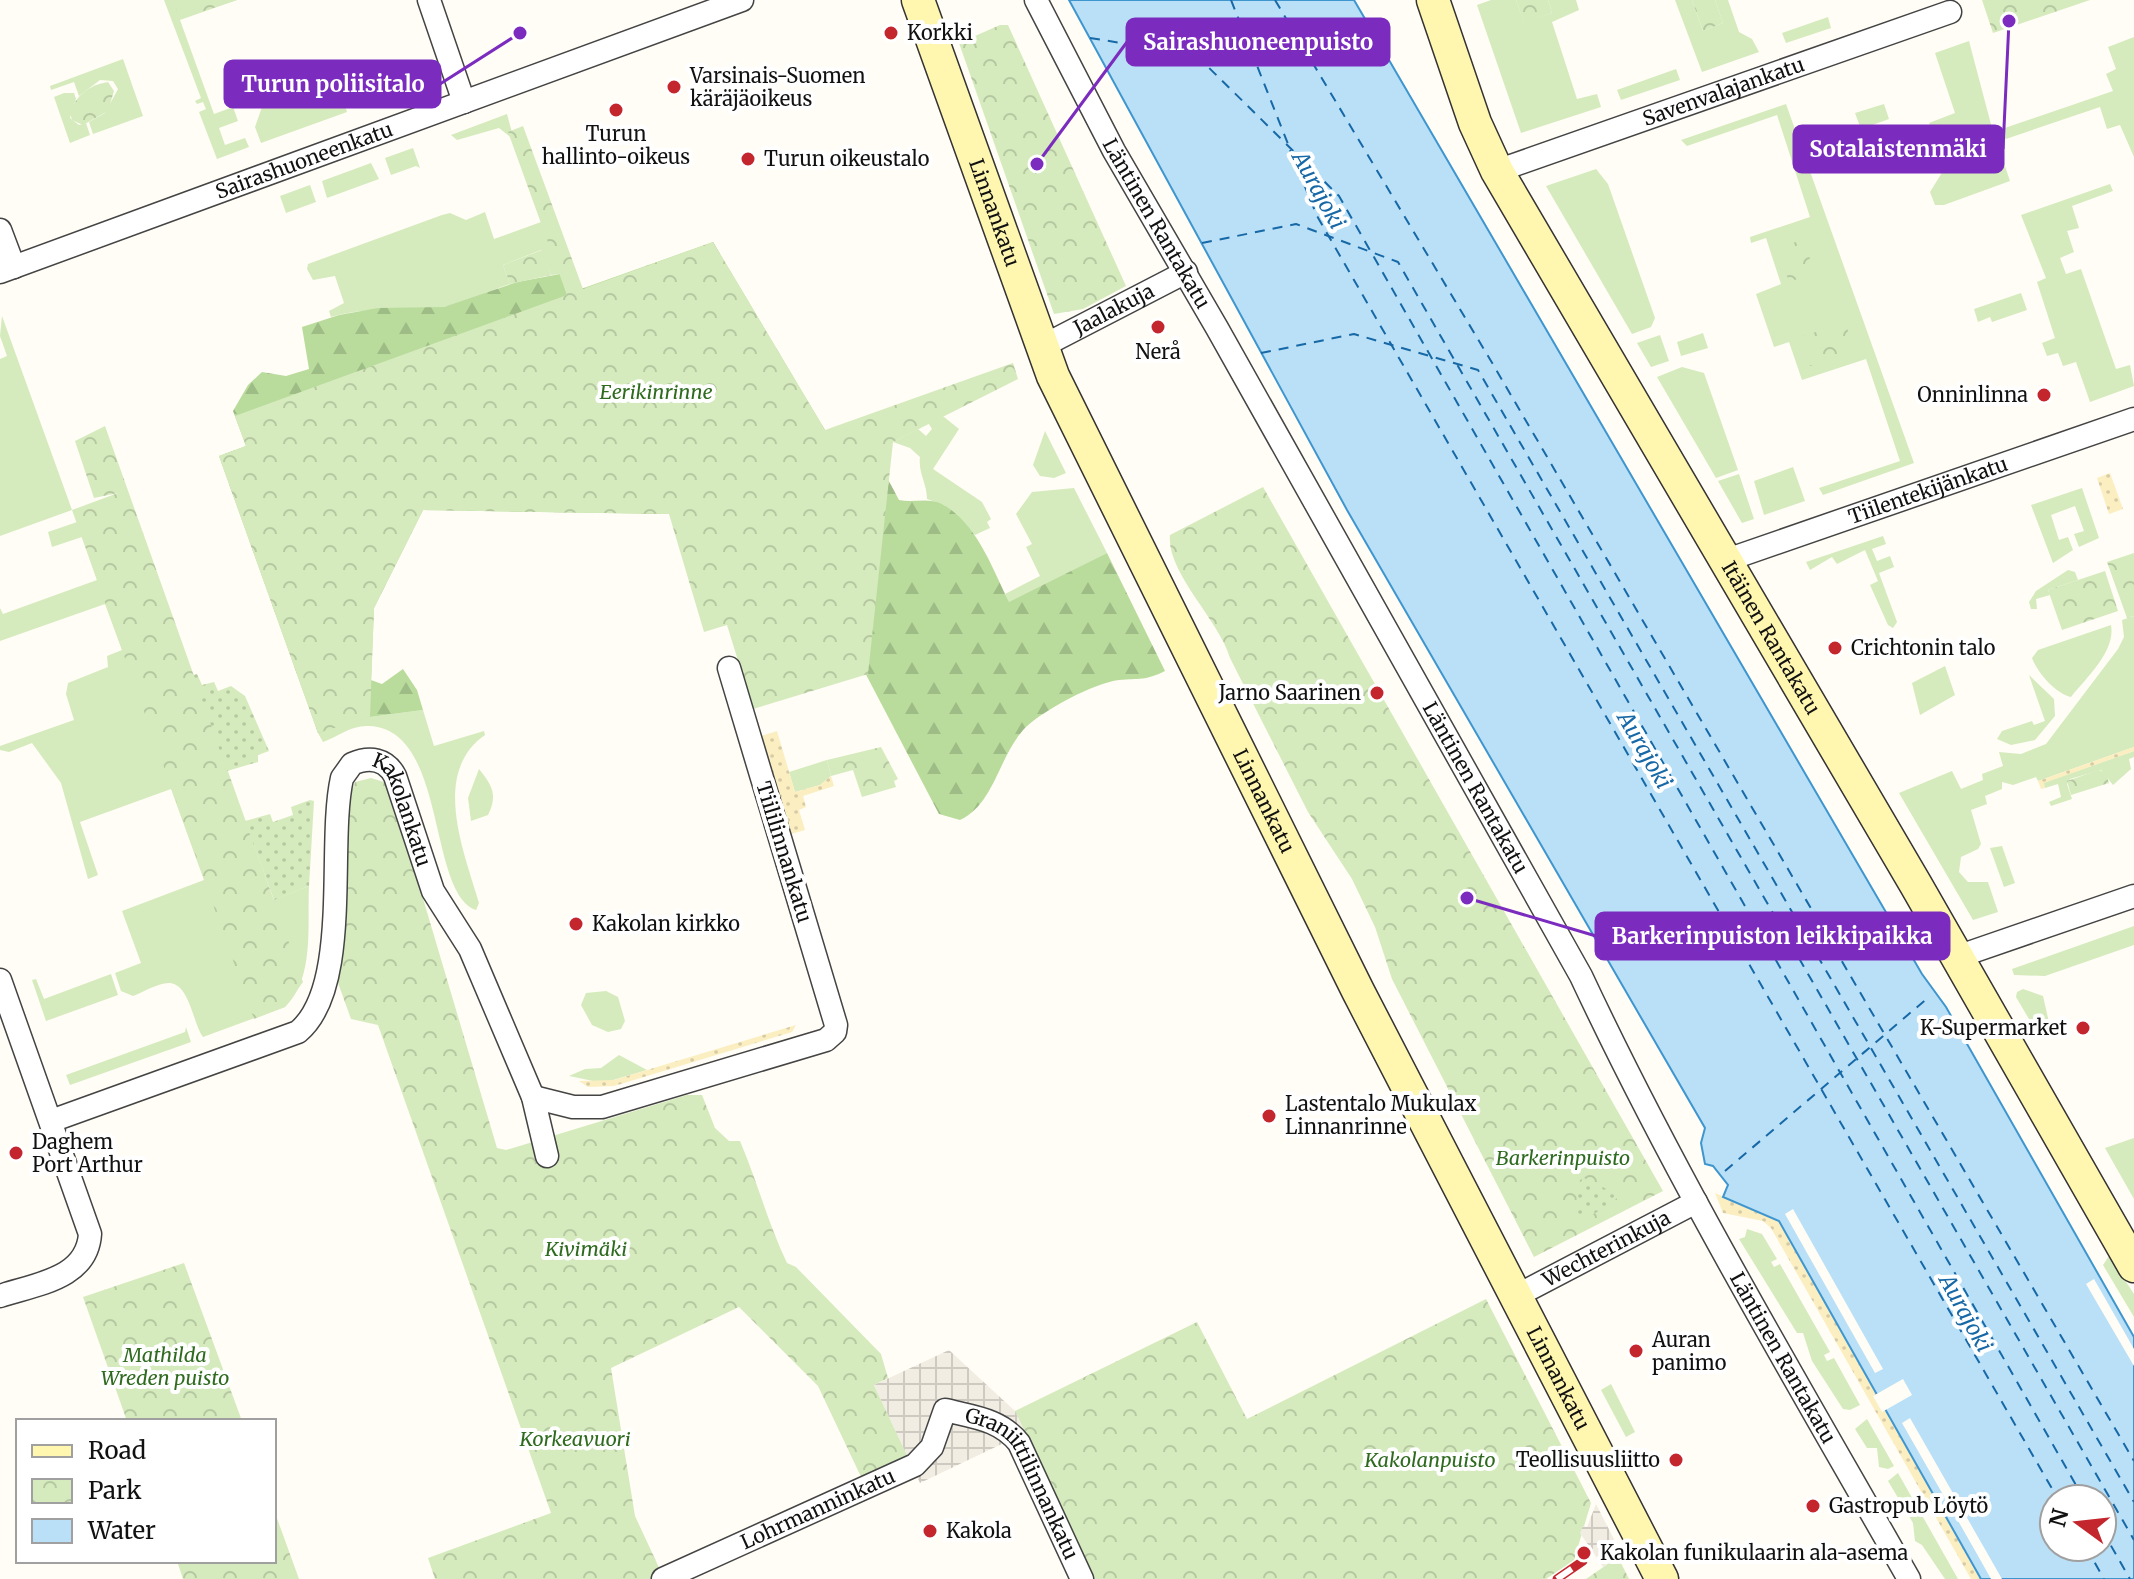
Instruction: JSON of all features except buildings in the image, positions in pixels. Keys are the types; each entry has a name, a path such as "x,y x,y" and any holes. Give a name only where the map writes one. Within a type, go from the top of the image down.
{"street":[{"path":"429,0 464,102"},
{"name":"Sairashuoneenkatu","path":"7,270 742,0"},
{"name":"Linnankatu","path":"918,0 1041,347 1358,991 1662,1579"},
{"name":"Läntinen Rantakatu","path":"1036,0 1114,151 1186,272 1581,976 1629,1079 1909,1579"},
{"name":"Itäinen Rantakatu","path":"1433,0 1475,123 1497,171 2134,1266"},
{"name":"Savenvalajankatu","path":"1497,171 1950,12"},
{"path":"0,230 7,270"},
{"name":"Jaalakuja","path":"1041,347 1186,272"},
{"name":"Tiilentekijänkatu","path":"1724,561 2134,419"},
{"name":"Tiililinnankatu","path":"533,1097 573,1107 602,1107 834,1036 836,1025 729,668"},
{"name":"Kakolankatu","path":"51,1121 305,1027 318,1009 329,974 342,778 350,766 367,759 382,762 393,772 433,891 470,949 533,1097"},
{"path":"1957,957 2134,896"},
{"path":"0,980 90,1234 87,1254 69,1272 0,1296"},
{"path":"533,1097 547,1156"},
{"name":"Wechterinkuja","path":"1516,1296 1696,1202"},
{"name":"Lohrmanninkatu","path":"663,1579 915,1465 932,1447 945,1410"},
{"name":"Graniittilinnankatu","path":"945,1410 990,1421 1010,1432 1019,1443 1082,1579"}],"green space":[{"path":"164,0 237,0 180,20 214,114 233,107 238,121 219,128 225,145 245,138 249,147 217,159 199,112 206,109 203,102 197,104 195,101 201,98"},
{"path":"173,0 237,0 180,19"},
{"path":"1491,0 1516,0 1524,22 1552,13 1548,0 1576,0 1579,10 1552,22 1577,99 1597,94 1601,107 1521,133 1477,5"},
{"path":"1516,0 1548,0 1552,13 1524,23"},
{"path":"1675,0 1692,0 1703,31 1723,23 1715,0 1728,0 1739,32 1752,39 1759,52 1702,72"},
{"path":"1692,0 1715,0 1723,23 1703,31"},
{"path":"1982,0 2090,0 1993,33"},
{"path":"1828,17 1831,28 1786,43 1782,33"},
{"path":"1000,25 1008,25 1126,286 1083,309 1054,314 959,43"},
{"path":"2134,37 2134,157 2120,125 2107,129 2100,107 1997,142 2010,181 1944,205 1935,205 1930,192 1943,171 1929,123 1955,113 1935,53 1969,41 1993,132 2113,91 2106,74 2116,69 2108,47"},
{"path":"123,59 143,116 93,134 89,122 105,113 118,89 113,81 100,80 79,96 74,82 51,90 50,86"},
{"path":"1676,69 1680,80 1621,100 1617,90"},
{"path":"108,82 114,91 108,111 83,125 72,120 70,113 80,96 89,88"},
{"path":"339,87 347,112 261,143 255,127 262,107 279,100 284,108"},
{"path":"74,93 76,99 70,118 79,125 86,123 90,135 70,143 54,97"},
{"path":"1786,104 1914,463 1823,495 1819,488 1900,461 1866,359 1802,380 1789,342 1774,347 1756,294 1781,284 1766,238 1751,243 1750,237 1810,217 1777,115 1687,146 1681,140"},
{"path":"1884,104 1889,119 1861,129 1855,113"},
{"path":"507,114 514,140 499,128 457,140 451,135"},
{"name":"Eerikinrinne","path":"523,126 583,289 713,242 825,430 1013,363 1018,379 893,442 868,674 753,709 727,625 704,632 669,514 423,510 374,608 370,717 318,733 219,456 246,446 235,416 567,295 508,132"},
{"path":"1977,139 1989,171 1963,180 1951,148"},
{"path":"413,148 420,168 416,166 391,175 385,158"},
{"path":"371,163 379,179 327,198 322,181"},
{"path":"1596,169 1608,184 1655,318 1651,327 1632,334 1546,186"},
{"path":"2110,184 2113,191 2072,206 2079,228 2067,231 2074,252 2060,258 2066,274 2081,269 2116,369 2130,365 2134,386 2090,402 2076,362 2063,366 2058,353 2047,356 2042,343 2055,338 2037,282 2046,278 2021,215"},
{"path":"310,185 316,202 286,213 280,196"},
{"path":"485,212 494,239 541,222 560,274 551,275 541,250 503,265 510,284 460,303 430,309 359,311 331,317 329,311 344,303 335,276 313,280 307,269 308,264 442,215 450,213 466,220"},
{"path":"1803,239 1815,273 1789,282 1778,249"},
{"name":"Eerikinrinne","path":"713,242 825,430 883,470 899,500 937,502 954,512 983,548 1009,602 1107,553 1165,671 1147,678 1096,686 1034,720 1017,738 981,803 960,820 939,814 850,644 669,514 423,510 374,608 371,680 382,684 403,669 417,690 423,710 370,717 318,733 219,456 246,446 233,411 248,385 262,372 286,376 309,369 302,327 339,315 378,308 444,307 517,282 560,274 567,294"},
{"path":"542,250 551,275 510,284 503,265"},
{"path":"2021,293 2027,310 1992,322 1990,317 1978,322 1974,309"},
{"path":"2,316 72,510 0,536 0,359 7,356 0,336"},
{"path":"1845,322 1855,351 1810,366 1801,337"},
{"path":"1703,333 1708,348 1681,356 1677,342"},
{"path":"1660,335 1669,361 1651,367 1637,343"},
{"path":"1682,367 1704,373 1738,470 1716,478 1657,377"},
{"path":"939,413 959,429 933,469 982,502 991,519 987,522 990,528 975,535 944,505 927,499 920,457 910,448 893,442 918,429 926,436 932,429 924,416"},
{"path":"105,426 303,982 285,1007 254,1019 72,510 118,493 94,498 75,441"},
{"path":"1045,431 1066,473 1054,478 1040,476 1033,465"},
{"path":"1793,467 1805,501 1764,515 1754,481"},
{"path":"1739,474 1754,519 1742,523 1718,481"},
{"name":"Barkerinpuisto","path":"1263,487 1663,1191 1534,1257 1392,979 1375,927 1352,879 1308,812 1224,643 1176,564 1170,535"},
{"path":"1074,488 1107,553 1009,603 1005,594 1040,576 1026,547 1032,544 1016,514 1032,492"},
{"path":"2082,488 2099,538 2079,547 2074,534 2084,531 2075,506 2051,515 2059,540 2068,537 2073,550 2053,563 2031,505"},
{"path":"127,490 176,628 163,638 273,900 309,886 308,950 295,995 285,1007 203,1037 187,998 177,985 161,984 133,996 121,991 115,973 141,963 122,911 204,880 171,789 80,822 98,875 88,879 61,783 32,743 9,752 0,750 0,746 74,720 66,694 68,683 108,667 107,656 122,650 105,604 0,641 0,608 3,614 97,580 82,537 52,547 48,532 80,521"},
{"path":"1883,536 1886,544 1872,549 1877,561 1890,556 1894,567 1879,573 1897,622 1893,628 1888,625 1870,585 1878,581 1865,550 1837,564 1832,557 1810,570 1806,562"},
{"path":"2134,553 2134,616 2127,618 2107,562"},
{"path":"2068,570 2075,572 2078,580 2048,590 2050,595 2036,599 2037,609 2031,609 2029,602 2036,591"},
{"path":"2105,571 2118,611 2062,630 2048,590"},
{"path":"2134,616 2134,747 2038,781 2036,777 2013,785 2002,782 2002,789 1985,796 1987,804 1971,810 1981,844 1978,849 1961,857 1959,872 1968,882 1988,882 1998,912 1973,920 1899,793 1952,771 1961,789 1983,780 1982,774 2003,766 1999,752 2021,754 2046,744 2118,649 2124,637 2122,620"},
{"path":"2111,625 2109,645 2104,654 2071,697 2053,687 2034,664 2032,658 2038,650"},
{"path":"1945,666 1955,695 1920,715 1912,683"},
{"path":"197,674 202,685 214,682 218,691 231,686 245,696 269,751 258,755 258,762 227,771 193,675"},
{"path":"2029,675 2054,699 2055,716 2035,740 2011,745 1997,739 2002,731 2032,721 2034,725 2045,721"},
{"path":"423,710 434,746 484,731 485,735 468,751 459,770 455,792 460,838 479,903 476,910 461,897 450,874 425,781 412,754 394,734 369,726 351,729 323,742 318,733 370,717"},
{"path":"881,747 898,779 894,781 896,787 862,797 853,770 831,776 827,760"},
{"path":"2134,751 2134,757 2129,759 2131,769 2113,785 2101,770 2070,779 2067,784 2072,799 2051,806 2049,802 2061,797 2058,784 2045,788 2043,783"},
{"path":"827,760 831,776 820,785 795,792 789,772"},
{"path":"479,769 490,785 493,802 488,815 471,821 468,798"},
{"path":"2099,770 2106,773 2109,783 2071,795 2067,781"},
{"name":"Kivimäki","path":"371,778 384,782 392,794 497,1148 506,1150 687,1095 702,1095 715,1128 729,1141 740,1141 787,1263 796,1267 881,1354 888,1378 874,1385 909,1459 863,1481 818,1386 739,1307 611,1368 635,1516 662,1574 650,1579 435,1579 428,1558 551,1513 378,1025 351,1019 337,980 347,803 355,782"},
{"path":"314,801 309,886 274,900 245,821 270,814 273,822 293,815 291,807"},
{"path":"2002,846 2015,883 2004,887 1990,848"},
{"path":"2134,926 2134,945 2045,976 2014,975 2012,969"},
{"path":"111,974 118,995 46,1021 32,980 36,979 44,999"},
{"path":"2023,989 2043,996 2051,1031 2039,1036 2016,997 2017,992"},
{"path":"606,991 618,997 625,1021 621,1029 608,1032 592,1025 581,1005 586,993"},
{"path":"186,1027 191,1042 70,1085 66,1075 185,1032"},
{"path":"619,1055 647,1070 603,1083 569,1076 585,1069 601,1068"},
{"path":"2134,1138 2134,1199 2105,1148"},
{"path":"1584,1178 1619,1195 1612,1204 1584,1219 1579,1217 1576,1203 1580,1180"},
{"path":"1747,1229 1762,1234 1777,1259 1771,1262 1774,1267 1780,1264 1830,1352 1824,1355 1827,1361 1834,1358 1860,1405 1850,1410 1843,1409 1812,1361 1803,1333 1797,1333 1739,1239 1745,1237"},
{"path":"2109,1256 2134,1294 2134,1317 2103,1265"},
{"name":"Mathilda Wreden puisto","path":"184,1263 241,1419 126,1419 83,1297"},
{"name":"Kakolanpuisto","path":"1486,1299 1591,1503 1574,1560 1546,1579 1093,1579 1015,1411 1197,1322 1247,1419"},
{"path":"1611,1384 1635,1432 1626,1437 1601,1390"},
{"path":"1867,1419 1894,1466 1888,1469 1879,1467 1877,1448 1867,1448 1855,1429"},
{"path":"1898,1473 1958,1579 1945,1579 1922,1545 1915,1541 1913,1523 1888,1481"},
{"path":"276,1516 299,1579 183,1579 178,1563 276,1563"},
{"path":"1618,1557 1629,1579 1586,1579"}],"sand":[{"path":"2110,473 2123,509 2109,514 2097,478"},
{"path":"777,731 795,792 820,785 831,776 834,786 803,796 806,807 799,810 805,830 791,834 761,736"},
{"path":"2134,747 2134,751 2044,783 2045,788 2041,789 2038,781"},
{"path":"796,1025 792,1032 614,1086 588,1087 579,1081 614,1080"},
{"path":"1715,1193 1779,1221 1981,1579 1971,1579 1771,1228 1763,1221 1723,1213"}],"shaded area":[{"path":"949,1350 1015,1411 1025,1433 920,1483 874,1385"},
{"path":"1596,1504 1622,1555 1603,1567 1580,1533 1583,1526 1587,1527"}],"water":[{"name":"Aurajoki","path":"1069,0 1354,0 1922,974 1946,1007 2134,1337 2134,1579 1981,1579 1779,1221 1723,1197 1728,1185 1713,1166 1705,1164 1701,1143 1705,1128 1347,510"}],"pier":[{"path":"1793,1209 1883,1369 1875,1373 1785,1214"},
{"path":"2094,1279 2134,1349 2134,1366 2086,1284"},
{"path":"1903,1379 1912,1395 1882,1412 1873,1396"},
{"path":"1910,1418 2002,1579 1991,1579 1902,1423"}],"ferry route":[{"path":"1231,0 1288,144"},
{"path":"1275,0 1491,361 2134,1461"},
{"path":"1090,38 1196,55 1339,196 2075,1483"},
{"path":"1290,150 1317,216 2049,1483"},
{"path":"1202,243 1296,224 1398,262 2134,1540"},
{"path":"1261,353 1354,334 1478,370 2134,1502"},
{"path":"1725,1171 1930,996"},
{"path":"2118,1558 2130,1579"},
{"path":"2095,1563 2104,1579"}],"railway":[{"path":"1557,1579 1583,1561"}],"place":[{"name":"Sotalaistenmäki","path":"2009,21"},
{"name":"Turun poliisitalo","path":"520,33"},
{"name":"Korkki","path":"891,33"},
{"name":"Varsinais-Suomen käräjäoikeus","path":"674,87"},
{"name":"Turun hallinto-oikeus","path":"616,110"},
{"name":"Turun oikeustalo","path":"748,159"},
{"name":"Sairashuoneenpuisto","path":"1037,164"},
{"name":"Nerå","path":"1158,327"},
{"name":"Onninlinna","path":"2044,395"},
{"name":"Crichtonin talo","path":"1835,648"},
{"name":"Jarno Saarinen","path":"1377,693"},
{"name":"Barkerinpuiston leikkipaikka","path":"1467,898"},
{"name":"Kakolan kirkko","path":"576,924"},
{"name":"K-Supermarket","path":"2083,1028"},
{"name":"Lastentalo Mukulax Linnanrinne","path":"1269,1116"},
{"name":"Daghem Port Arthur","path":"16,1153"},
{"name":"Auran panimo","path":"1636,1351"},
{"name":"Teollisuusliitto","path":"1676,1460"},
{"name":"Gastropub Löytö","path":"1813,1506"},
{"name":"Kakola","path":"930,1531"},
{"name":"Kakolan funikulaarin ala-asema","path":"1584,1553"}],"park label":[{"name":"Korkeavuori","path":"575,1439"}]}
